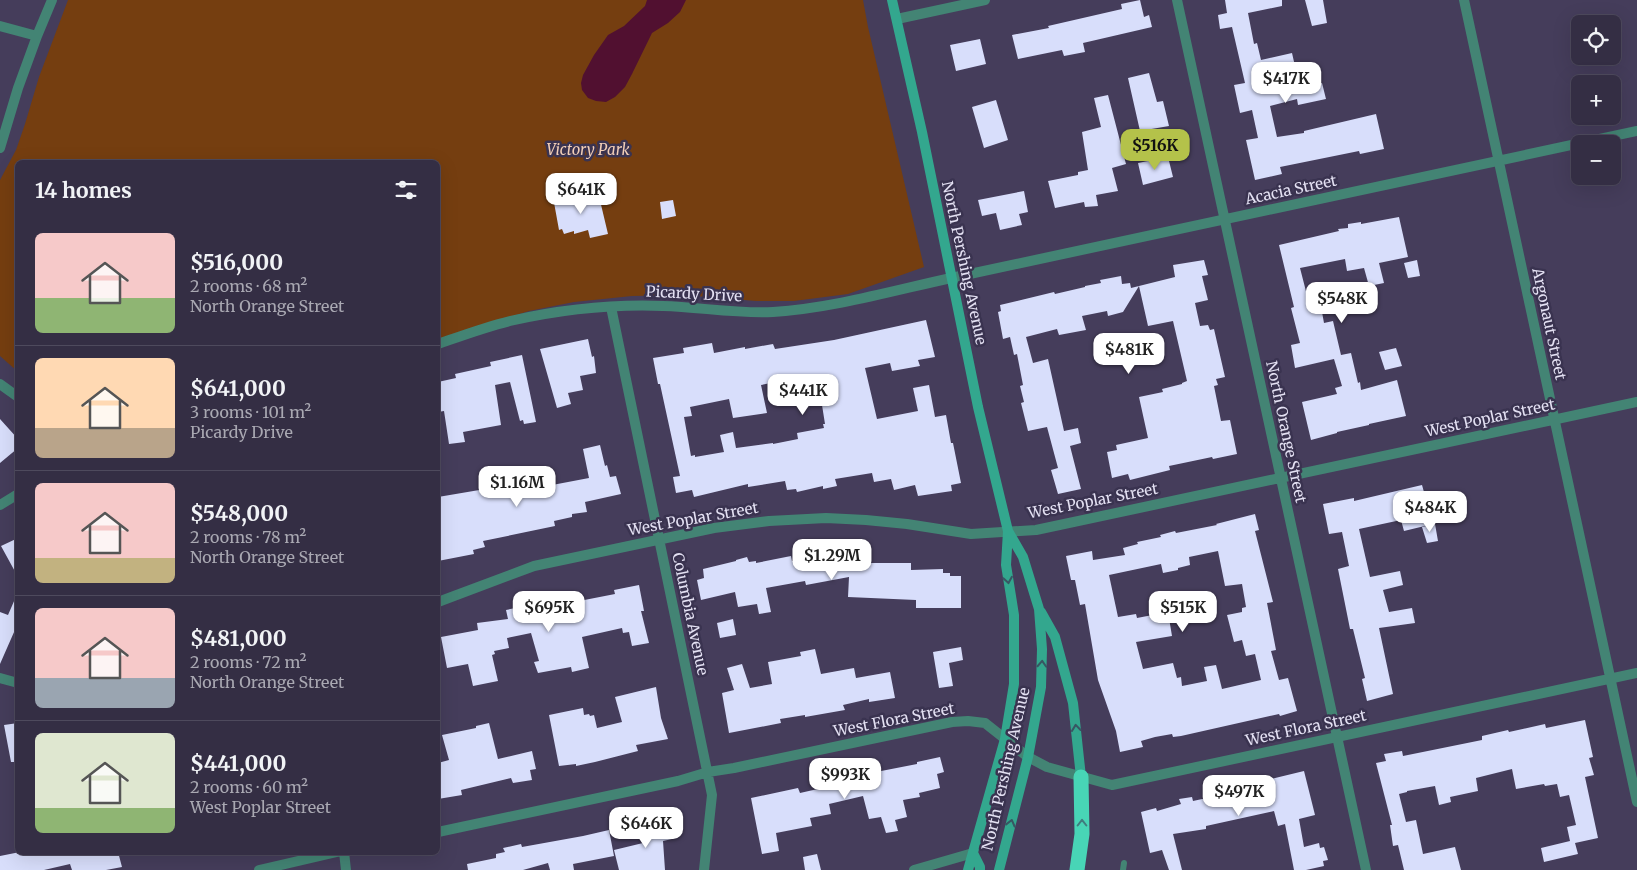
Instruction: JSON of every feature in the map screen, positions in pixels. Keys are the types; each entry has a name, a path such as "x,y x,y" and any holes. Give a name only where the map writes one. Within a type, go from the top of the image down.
{"highway":[{"path":"1077,870 1082,834 1082,777"}],"main road":[{"name":"North Pershing Avenue","path":"892,0 922,132 978,407 1008,532 1006,565 1014,615 1015,670 1005,739 968,870"},
{"name":"North Pershing Avenue","path":"999,870 1028,757 1041,687 1042,649 1039,609 1023,557 1008,532"},
{"path":"1039,609 1055,637 1073,703 1082,777"},
{"path":"973,853 980,870"}],"street":[{"path":"0,148 18,88 52,0"},
{"path":"897,19 985,0"},
{"name":"North Orange Street","path":"1177,0 1366,870"},
{"name":"Argonaut Street","path":"1464,0 1637,802"},
{"path":"0,26 37,36"},
{"name":"Acacia Street","path":"951,278 1637,131"},
{"name":"Picardy Drive","path":"440,343 508,322 554,313 611,307 663,306 735,312 773,312 827,304 951,278"},
{"name":"Columbia Avenue","path":"611,307 712,795 704,870"},
{"path":"0,384 15,395"},
{"name":"West Poplar Street","path":"440,601 534,566 714,528 769,521 826,518 866,520 971,534 1036,530 1637,402"},
{"path":"0,505 15,496"},
{"name":"West Flora Street","path":"440,832 678,781 708,772 952,722 985,722 1028,757 1047,767 1112,785 1637,673"},
{"path":"0,678 15,682"},
{"path":"921,869 973,853"},
{"path":"259,870 324,855"},
{"path":"344,855 346,870"}],"green space":[{"name":"Victory Park","path":"68,0 863,0 924,267 848,294 794,301 756,301 684,295 632,296 574,302 529,311 456,334 440,341 440,160 15,160 15,369 0,356 0,180 16,150 39,77"}],"shaded area":[{"path":"647,0 686,0 680,12 668,23 652,33 625,87 615,97 606,102 588,98 582,90 581,83 583,75 594,55 608,35 624,26 645,6"}],"building":[{"path":"1140,0 1144,17 1149,15 1152,27 1083,43 1085,52 1064,56 1062,50 1018,59 1012,35 1049,28 1048,26 1122,9 1121,4"},
{"path":"1225,0 1282,0 1282,6 1248,13 1254,44 1257,43 1261,60 1292,53 1300,88 1322,83 1326,99 1298,105 1297,99 1270,106 1277,137 1304,133 1304,131 1376,114 1384,149 1360,154 1359,151 1280,167 1282,174 1255,180 1246,140 1258,138 1252,110 1240,113 1234,85 1245,83 1232,27 1220,29 1218,15 1227,13"},
{"path":"1305,0 1323,0 1327,23 1312,26"},
{"path":"980,39 986,64 956,71 950,45"},
{"path":"1149,73 1157,102 1163,101 1169,126 1140,131 1128,78"},
{"path":"1108,95 1126,164 1112,168 1118,191 1096,195 1098,206 1085,207 1084,202 1055,208 1048,181 1078,175 1078,172 1088,170 1082,132 1101,127 1094,98"},
{"path":"996,100 1008,140 984,148 972,107"},
{"path":"1168,157 1173,177 1143,185 1138,163"},
{"path":"1024,191 1028,212 1019,214 1022,225 1000,230 996,213 982,216 978,200"},
{"path":"598,192 608,234 590,238 588,230 574,234 574,231 564,234 562,229 559,230 553,197 564,194 566,199"},
{"path":"673,200 676,216 662,219 660,202"},
{"path":"1399,217 1408,257 1379,263 1384,283 1369,286 1364,268 1347,271 1345,259 1300,268 1309,303 1320,301 1324,323 1333,321 1341,355 1351,353 1361,390 1397,380 1406,416 1311,440 1302,402 1337,394 1335,388 1342,386 1334,359 1295,368 1291,345 1300,343 1291,308 1294,307 1279,245 1339,231 1338,229 1348,228 1348,224 1361,222 1361,224"},
{"path":"1204,260 1208,275 1202,276 1208,300 1195,303 1200,326 1208,325 1210,330 1214,329 1225,377 1216,379 1218,385 1214,386 1221,421 1230,420 1237,454 1169,466 1170,470 1130,480 1128,474 1112,478 1107,452 1117,450 1116,445 1148,438 1139,397 1163,392 1162,389 1187,381 1173,321 1148,326 1139,286 1175,277 1173,265"},
{"path":"1417,260 1420,276 1408,278 1404,263"},
{"path":"1121,276 1122,284 1130,283 1131,288 1139,286 1123,312 1108,316 1107,311 1082,316 1086,330 1059,335 1057,329 1026,337 1033,363 1048,359 1064,431 1078,428 1081,443 1070,446 1081,489 1058,494 1051,470 1058,468 1047,427 1028,431 1021,403 1024,402 1020,386 1023,385 1017,354 1014,355 1010,337 1003,339 998,312 1001,311 1000,305 1054,292 1055,294 1085,287 1101,283 1100,280"},
{"path":"926,320 935,357 918,360 920,366 892,371 890,363 865,368 877,419 918,411 913,388 929,385 935,417 946,415 961,483 951,485 952,491 918,496 915,485 894,490 891,479 874,482 872,473 835,479 837,486 823,489 823,486 797,492 796,489 787,490 785,481 748,487 748,484 694,497 692,490 676,493 673,477 680,476 653,358 684,353 683,348 712,343 714,353 745,347 745,349 773,344 775,349 834,340","holes":["800,377 802,389 819,386 824,428 797,433 798,439 736,448 733,432 720,435 724,452 691,456 684,417 692,416 690,407 729,399 733,418 767,413 761,385"]},
{"path":"588,339 592,357 594,356 596,373 580,376 583,390 568,393 571,404 557,408 540,349"},
{"path":"1396,348 1402,366 1385,370 1379,352"},
{"path":"522,355 536,422 524,424 523,420 520,421 510,382 495,385 501,425 463,432 465,442 449,444 444,411 440,412 440,382 456,378 455,374 491,366 490,362"},
{"path":"0,419 15,436 15,450 0,463"},
{"path":"600,445 605,466 607,465 610,477 616,476 621,494 585,502 587,512 572,514 572,517 554,521 555,526 483,541 485,547 473,550 474,554 440,561 440,497 497,487 496,479 509,476 511,490 547,484 547,486 589,478 583,449"},
{"path":"1422,485 1433,524 1404,531 1401,520 1359,529 1370,577 1400,571 1403,585 1383,590 1389,612 1412,608 1415,623 1379,628 1393,694 1367,701 1362,679 1365,678 1353,629 1350,629 1338,569 1349,566 1342,532 1329,534 1323,504 1354,498 1354,501"},
{"path":"1255,514 1259,530 1255,531 1273,602 1267,603 1276,650 1271,651 1279,680 1288,678 1297,711 1181,736 1173,737 1172,734 1155,737 1141,741 1143,747 1120,752 1116,731 1098,680 1085,604 1080,605 1075,580 1071,580 1066,556 1092,551 1093,560 1125,555 1123,548 1138,544 1137,542 1161,537 1160,535 1175,531 1176,533","holes":["1218,551 1225,586 1242,584 1246,607 1242,608 1242,612 1227,615 1234,642 1242,640 1246,656 1255,654 1261,680 1222,689 1216,665 1204,667 1207,681 1182,686 1181,677 1177,678 1173,663 1143,669 1136,642 1172,636 1168,612 1137,618 1136,614 1118,617 1109,575 1161,564 1163,573 1178,570 1178,568 1190,565 1189,557"]},
{"path":"1435,524 1438,541 1427,543 1422,527"},
{"path":"15,539 15,572 1,546"},
{"path":"820,555 822,562 832,560 863,560 863,563 911,563 911,570 943,569 943,573 950,573 950,576 961,576 961,608 916,608 916,600 848,597 849,577 806,585 805,581 766,588 771,612 759,614 757,604 738,607 735,592 701,600 697,580 704,578 703,569 747,557 749,562 756,561 756,563 791,556 792,561"},
{"path":"639,585 644,611 641,611 649,643 632,646 629,632 623,633 622,628 582,637 589,668 572,672 571,667 538,673 534,662 539,661 531,633 507,638 509,648 494,651 495,654 492,655 498,681 473,686 468,664 447,668 441,637 478,630 477,623 508,619 506,610 549,601 549,597 563,595 564,599 568,599 569,603 615,594 614,590"},
{"path":"15,599 15,630 0,664 0,612 8,615"},
{"path":"733,619 736,635 720,638 717,623"},
{"path":"961,647 963,660 949,663 953,686 939,688 933,652"},
{"path":"815,649 821,674 854,668 856,678 890,672 895,698 869,702 869,699 843,705 845,710 780,719 781,723 729,733 722,693 734,690 727,668 742,664 750,688 772,684 768,662 801,656 800,652"},
{"path":"656,687 661,718 668,739 636,745 638,751 595,762 576,766 576,764 559,766 549,715 583,708 584,715 594,715 597,728 622,722 615,697"},
{"path":"1585,720 1593,757 1589,758 1594,775 1585,777 1598,838 1575,843 1578,854 1544,862 1541,848 1570,841 1567,827 1576,825 1569,795 1560,797 1557,784 1545,786 1544,784 1516,789 1512,769 1476,778 1478,791 1450,797 1451,802 1439,805 1435,786 1399,794 1406,822 1416,820 1423,854 1455,847 1461,870 1404,870 1398,845 1393,846 1390,825 1392,825 1376,763 1386,761 1384,754 1402,751 1403,756 1482,740 1482,736 1508,730 1509,732 1545,724 1546,728"},
{"path":"15,723 15,762 11,762 4,725"},
{"path":"489,723 498,759 532,751 536,769 530,770 532,780 513,783 511,778 461,790 462,795 440,799 440,762 449,760 442,735 476,728 476,726"},
{"path":"940,757 944,772 937,774 940,788 919,793 920,797 903,800 907,817 895,820 898,831 886,833 881,817 869,819 863,796 829,804 831,814 810,818 812,826 776,833 779,851 762,854 751,798 798,788 800,793 831,786 830,781 917,764 917,762"},
{"path":"1304,771 1315,815 1299,819 1304,847 1319,843 1320,848 1324,847 1328,860 1323,861 1324,866 1306,870 1294,870 1285,824 1278,826 1274,811 1206,826 1206,829 1173,834 1182,870 1169,870 1162,850 1150,853 1141,812 1156,808 1157,811 1181,804 1179,799 1192,797 1193,801 1225,794 1225,792 1255,785 1254,783"},
{"path":"668,820 672,839 663,841 665,870 619,870 614,850 643,843 640,830 644,829 642,823"},
{"path":"609,830 614,856 573,864 574,870 550,870 548,863 523,870 468,870 467,864 496,858 496,854 505,852 503,848 521,844 522,847"},
{"path":"15,853 15,855 119,855 122,867 106,870 72,870 70,864 44,870 0,870 0,856"},
{"path":"817,854 821,870 805,870 803,857"}]}
